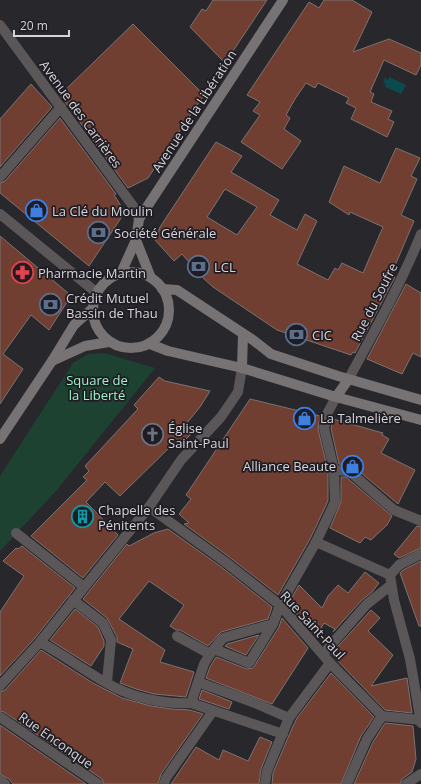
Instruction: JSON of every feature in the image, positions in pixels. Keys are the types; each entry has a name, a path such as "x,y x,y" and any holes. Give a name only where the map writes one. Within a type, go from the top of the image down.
{"main road":[{"name":"Avenue de la Libération","path":"121,274 136,240 139,219 283,0"},
{"name":"Avenue de la Libération","path":"136,240 151,278"},
{"path":"131,272 142,274 151,278 162,289 168,300 169,313 166,325 160,336 150,344 140,348 129,349 118,347 109,342 100,333 94,322 92,309 97,293 103,284 111,278 121,274 131,272"},
{"path":"162,289 177,290 253,340 271,354 348,380 421,400"},
{"path":"0,439 74,325 92,309"},
{"path":"242,368 243,334"},
{"path":"52,361 85,346 109,342"},
{"path":"150,344 168,350 242,368 336,397 421,420"},
{"path":"336,397 348,380"}],"street":[{"name":"Avenue des Carrières","path":"0,25 133,206 139,219"},
{"path":"0,178 61,107"},
{"path":"0,214 97,293"},
{"name":"Rue du Soufre","path":"348,380 381,320 415,250 421,234"},
{"path":"0,686 40,642 149,506 181,460 221,417 238,392 242,368"},
{"path":"177,636 212,651 249,663 273,624 280,605 316,542 335,502 334,470 324,428 328,412 336,397"},
{"path":"334,470 349,471 394,510 421,521"},
{"name":"Rue Saint-Paul","path":"149,506 224,561 280,605 330,663 382,716"},
{"path":"16,533 84,587"},
{"path":"316,542 391,580"},
{"path":"323,654 367,604 391,580 399,565 421,554"},
{"path":"347,784 366,739 382,716 421,722 410,659 394,600 391,580"},
{"path":"73,600 103,623 112,640 107,682"},
{"path":"191,703 204,664 212,651 223,638 273,624"},
{"path":"40,642 116,688 145,699 175,704 191,703 283,734"},
{"path":"265,784 268,772 290,718 330,663"},
{"path":"198,682 255,703 290,718"},
{"path":"164,784 166,778 213,711"},
{"name":"Rue Enconque","path":"0,717 98,784"},
{"path":"406,784 421,774"},
{"path":"0,780 5,784"}],"green space":[{"name":"Square de la Liberté","path":"104,353 155,368 56,491 0,551 0,476 73,363 88,354"}],"water":[{"path":"389,77 406,85 401,94 385,87 386,84 383,83 385,78 388,80"}],"building":[{"path":"213,0 267,0 225,63 190,27 202,9 206,11"},
{"path":"324,0 352,0 372,12 353,52 389,39 421,53 421,65 416,75 384,60 370,92 374,94 371,102 392,111 388,119 394,122 387,137 351,119 356,108 346,103 349,98 318,83 315,88 306,83 286,115 290,118 284,129 301,141 282,169 241,142 260,115 253,111 260,102 247,95 309,2 319,8"},
{"path":"133,24 204,95 148,178 128,188 60,95"},
{"path":"31,84 52,107 0,167 0,119"},
{"path":"60,118 116,194 114,195 125,212 89,266 0,193 0,183 5,181"},
{"path":"216,142 242,156 231,172 279,200 270,215 297,230 305,214 317,221 297,264 328,280 335,268 338,270 342,263 363,273 383,227 350,212 349,215 329,202 344,166 380,183 396,148 420,158 411,176 417,179 401,215 414,221 391,275 395,277 355,353 353,352 351,355 277,330 213,287 182,254 174,261 155,240 160,227","holes":["225,189 257,207 237,235 207,217"]},
{"path":"0,236 68,293 69,299 49,330 31,315 3,354 23,369 0,404"},
{"path":"406,284 421,293 421,357 413,353 402,374 367,359"},
{"path":"159,377 165,381 210,391 200,407 186,424 189,427 188,429 193,432 179,446 175,442 120,496 105,482 86,502 118,535 83,578 31,536 87,480 83,477 89,471 85,466 138,409 134,405"},
{"path":"250,399 320,416 318,429 328,471 328,501 310,539 278,595 184,524 189,523 179,514 191,499 186,495"},
{"path":"333,419 383,433 382,435 389,439 381,453 415,470 398,504 353,466 339,464 331,428"},
{"path":"341,477 346,477 392,516 387,525 371,540 365,537 360,543 330,528 341,502"},
{"path":"417,526 421,527 421,548 399,558 394,554"},
{"path":"168,529 220,566 272,607 268,619 221,632 208,646 170,626 184,605 149,581 119,619 165,650 160,662 194,672 186,697 154,694 120,683 133,649 117,642 117,637 107,618 83,599 127,544 129,546 154,533"},
{"path":"22,546 75,588 35,638 0,676 0,612 24,576 3,561 16,548 18,549"},
{"path":"421,561 421,626 419,626 400,573"},
{"path":"365,572 379,583 333,632 335,629 324,623 316,637 288,604 299,585 322,608 328,596 338,585 348,593"},
{"path":"75,609 98,627 104,641 104,646 91,666 50,640"},
{"path":"371,610 380,618 368,631 393,655 371,686 407,678 412,713 385,710 331,654"},
{"path":"282,618 308,648 272,704 206,678 216,657 247,669 253,668 279,627"},
{"path":"259,635 246,655 225,646 227,644"},
{"path":"41,650 93,683 122,698 151,706 190,710 203,714 161,774 158,784 104,784 102,779 4,712 0,711 0,692 5,690"},
{"path":"331,673 374,717 361,736 341,784 272,784 273,773 297,718"},
{"path":"202,690 232,702 229,709 199,699"},
{"path":"385,723 413,726 416,759 412,772 402,779 400,784 354,784 373,742"},
{"path":"0,725 86,784 13,784 9,779 0,774"},
{"path":"260,737 272,742 261,769 259,784 171,784 196,747 219,760 223,750 248,761"}],"place":[{"name":"La Clé du Moulin","path":"37,211"},
{"name":"Société Générale","path":"99,233"},
{"name":"LCL","path":"199,267"},
{"name":"Pharmacie Martin","path":"23,273"},
{"name":"Crédit Mutuel Bassin de Thau","path":"50,305"},
{"name":"CIC","path":"297,335"},
{"name":"La Talmelière","path":"304,418"},
{"name":"Église Saint-Paul","path":"153,435"},
{"name":"Alliance Beaute","path":"352,466"},
{"name":"Chapelle des Pénitents","path":"82,517"}]}
